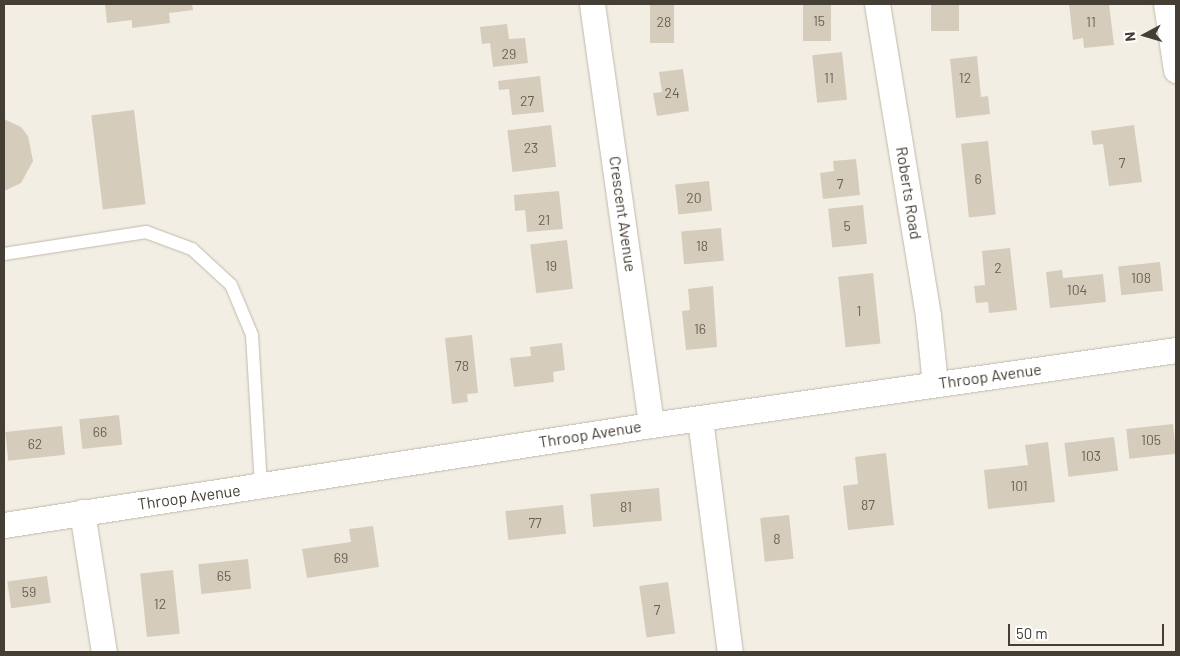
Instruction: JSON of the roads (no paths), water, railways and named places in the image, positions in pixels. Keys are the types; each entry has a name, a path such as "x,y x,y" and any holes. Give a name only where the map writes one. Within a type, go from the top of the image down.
{"street":[{"name":"Crescent Avenue","path":"592,4 651,425"},
{"name":"Roberts Road","path":"877,4 928,316 935,384"},
{"path":"1166,4 1176,70"},
{"name":"Throop Avenue","path":"4,524 651,425 1176,350"},
{"path":"700,419 730,652"},
{"path":"82,512 104,652"}],"lane":[{"path":"4,254 146,232 192,249 232,285 252,335 261,486"}]}
